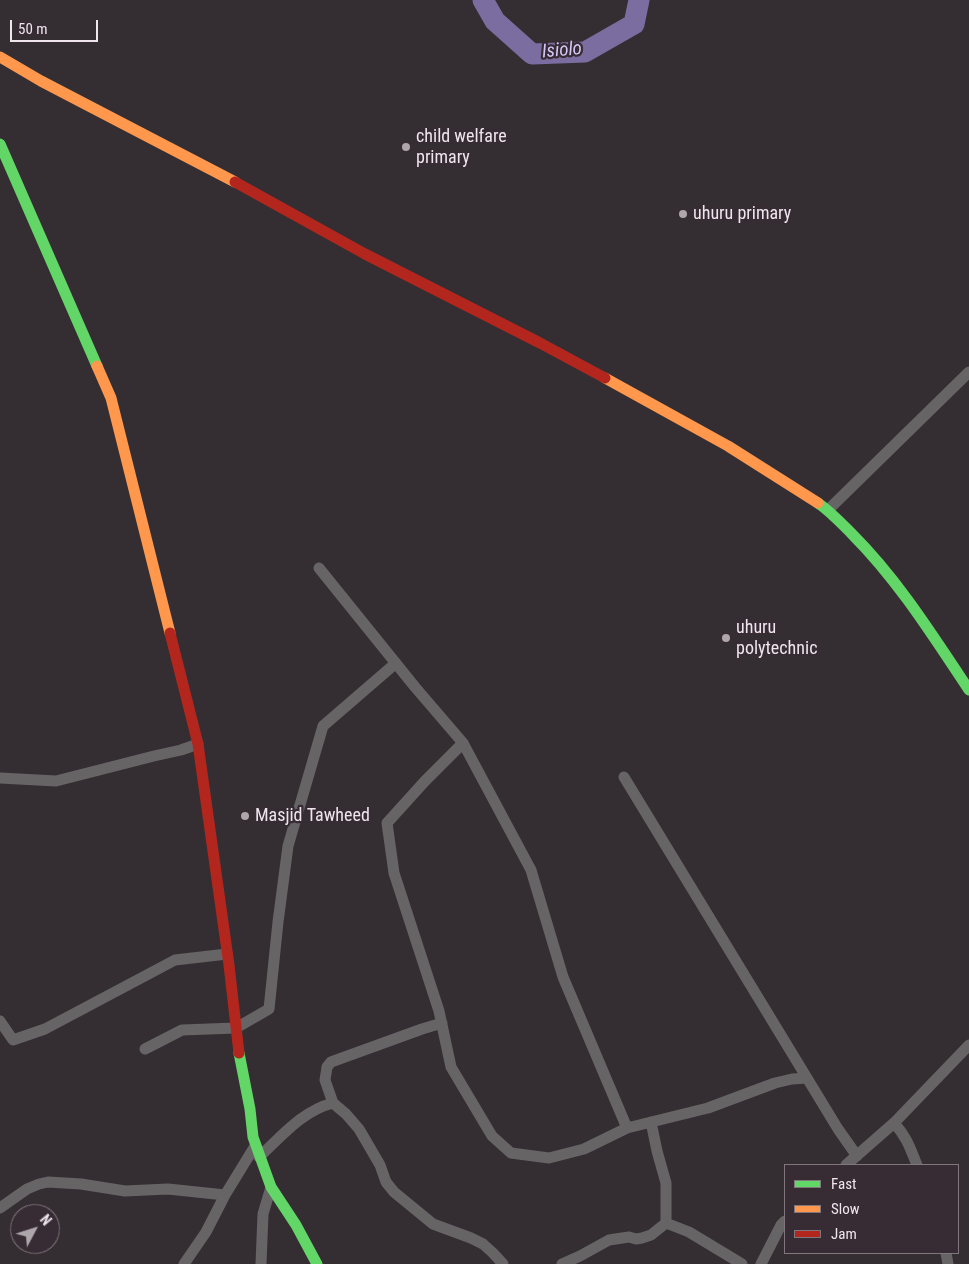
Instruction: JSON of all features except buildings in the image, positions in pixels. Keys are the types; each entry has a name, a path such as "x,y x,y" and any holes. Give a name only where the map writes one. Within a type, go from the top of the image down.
{"street":[{"path":"0,57 40,82 215,171 365,254 540,342 728,446 798,489 828,510 875,557 923,621 969,690"},
{"path":"0,144 111,398 198,744 242,1072 255,1146 271,1187 296,1225 316,1264"},
{"path":"828,510 969,372"},
{"path":"320,568 463,743 531,870 563,977 627,1128"},
{"path":"145,1049 182,1030 236,1028 270,1009 278,922 288,846 324,726 396,663"},
{"path":"463,743 387,823 394,873 417,938 442,1024 450,1067 492,1136 511,1153 549,1158 584,1149 627,1128 708,1108 775,1083 807,1078"},
{"path":"0,778 56,780 181,750 198,744"},
{"path":"624,777 838,1129 857,1156"},
{"path":"0,1021 13,1040 45,1029 175,960 227,954"},
{"path":"442,1024 413,1032 331,1062 327,1068 325,1080 334,1103 359,1129 380,1164 386,1182 394,1192 433,1224 483,1244 503,1264"},
{"path":"847,1164 894,1123 969,1045"},
{"path":"259,1157 304,1115 320,1106 334,1103"},
{"path":"651,1122 666,1183 666,1223"},
{"path":"894,1123 903,1132 911,1146 917,1164"},
{"path":"184,1264 206,1232 225,1195 255,1146"},
{"path":"0,1208 27,1189 48,1182 80,1184 124,1191 168,1189 225,1195"},
{"path":"261,1264 262,1214 271,1187"},
{"path":"761,1264 784,1222"},
{"path":"562,1264 609,1240 628,1237 636,1239 651,1235 666,1223"},
{"path":"666,1223 689,1232 742,1264"}],"waterway":[{"name":"Isiolo","path":"483,0 495,21 532,54 585,52 634,24 639,0"}],"traffic: fast":[{"path":"0,144 97,366"},
{"path":"818,503 832,514 885,570 969,690"},
{"path":"239,1053 250,1109 253,1137 271,1187 296,1225 317,1264"}],"traffic: slow":[{"path":"0,57 41,81 235,182"},
{"path":"97,366 111,398 170,633"},
{"path":"605,378 728,446 818,503"}],"traffic: jam":[{"path":"235,182 365,254 605,378"},
{"path":"170,633 198,744 229,965 239,1053"}],"place":[{"name":"child welfare primary","path":"406,147"},
{"name":"uhuru primary","path":"683,214"},
{"name":"uhuru polytechnic","path":"726,638"},
{"name":"Masjid Tawheed","path":"245,816"}]}
